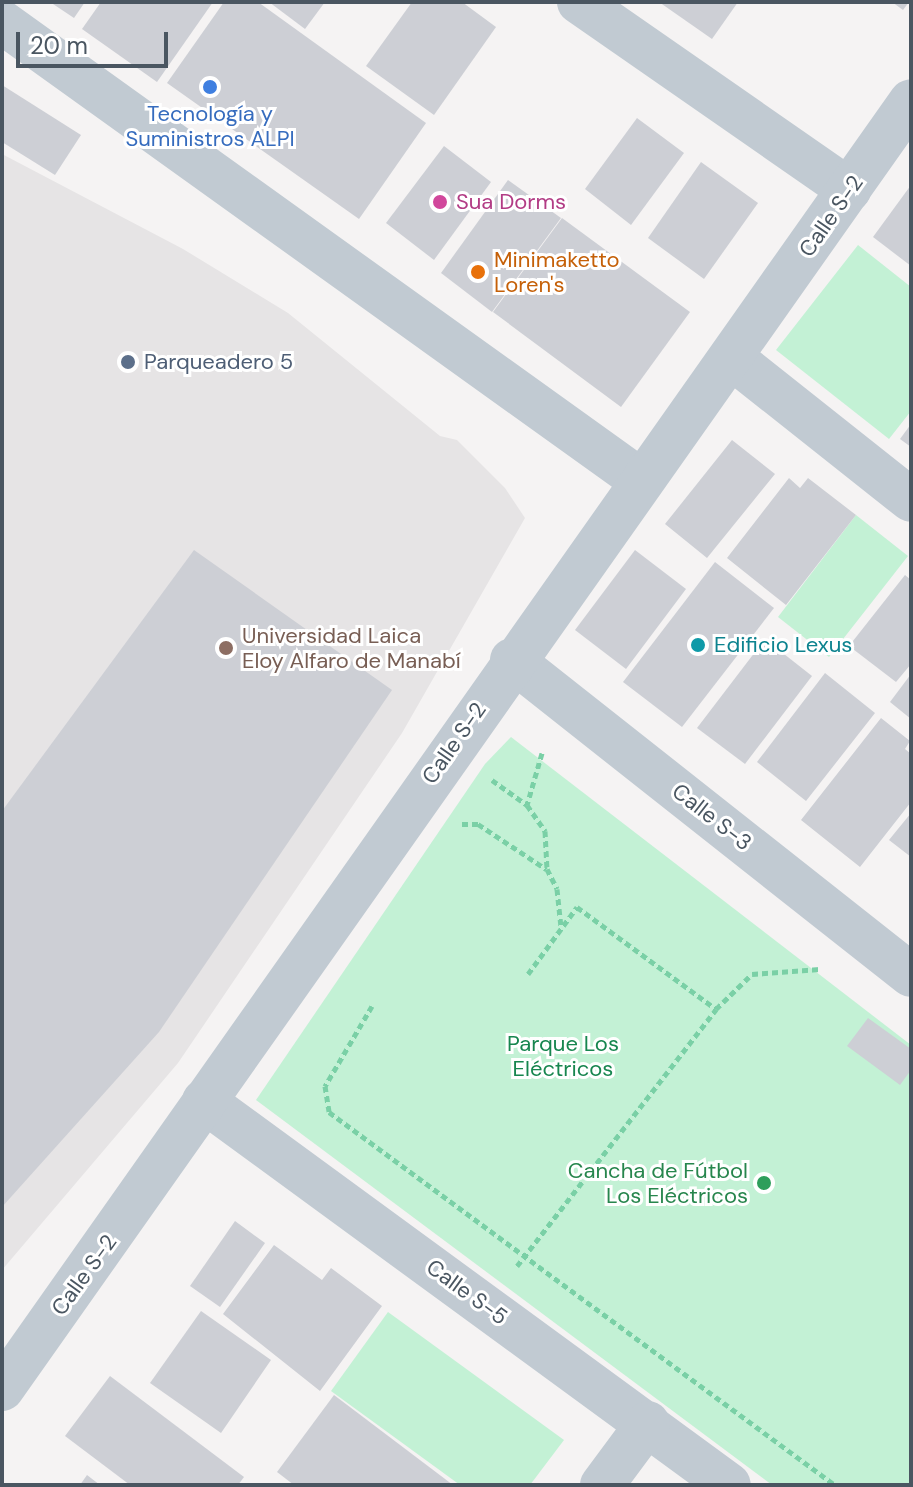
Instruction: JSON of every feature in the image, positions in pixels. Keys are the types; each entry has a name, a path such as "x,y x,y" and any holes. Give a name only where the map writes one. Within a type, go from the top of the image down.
{"street":[{"path":"579,2 849,190"},
{"path":"2,22 640,480"},
{"name":"Calle S-2","path":"2,1389 512,660 640,480 732,358 911,101"},
{"path":"732,358 911,500"},
{"name":"Calle S-3","path":"512,660 911,975"},
{"name":"Calle S-5","path":"204,1101 729,1485"},
{"path":"602,1485 648,1423"}],"path":[{"path":"527,805 542,753"},
{"path":"487,775 527,805 545,831 547,869 557,889 561,928"},
{"path":"463,824 478,824 547,869"},
{"path":"528,974 577,907 716,1009"},
{"path":"520,1267 716,1009 752,974 820,969"},
{"path":"372,1006 325,1086 329,1112 835,1485"}],"shaded area":[{"name":"Universidad Laica Eloy Alfaro de Manabí","path":"2,154 183,249 288,313 440,436 457,440 505,488 525,518 402,733 178,1063 2,1270"}],"green space":[{"path":"858,245 911,287 911,411 889,439 776,350"},
{"path":"856,515 908,556 829,657 778,617"},
{"name":"Parque Los Eléctricos","path":"511,737 911,1045 911,1485 772,1485 256,1100 485,764"},
{"path":"388,1312 564,1440 530,1485 460,1485 331,1391"}],"building":[{"path":"50,2 85,2 74,18"},
{"path":"101,2 213,2 157,82 82,29"},
{"path":"224,2 258,2 426,123 359,219 167,83"},
{"path":"269,2 325,2 305,29"},
{"path":"412,2 462,2 496,27 434,115 366,66"},
{"path":"659,2 738,2 712,39"},
{"path":"892,2 909,2 903,10"},
{"path":"2,85 81,135 55,175 2,142"},
{"path":"637,118 684,153 631,225 585,189"},
{"path":"444,146 491,182 434,260 386,223"},
{"path":"701,162 758,203 704,279 648,238"},
{"path":"508,180 561,218 492,312 441,273"},
{"path":"911,185 911,266 873,237"},
{"path":"562,218 690,312 621,407 493,312"},
{"path":"911,424 911,447 900,439"},
{"path":"732,440 775,474 707,558 665,524"},
{"path":"789,478 800,488 808,478 856,515 786,605 727,558"},
{"path":"194,550 392,690 159,1032 2,1207 2,811"},
{"path":"635,550 686,589 626,669 575,630"},
{"name":"Edificio Lexus","path":"715,562 774,608 682,727 623,682"},
{"path":"905,575 911,580 911,664 896,682 849,646"},
{"path":"765,639 812,676 745,764 697,728"},
{"path":"825,673 875,713 806,801 757,762"},
{"path":"911,674 911,719 890,702"},
{"path":"881,718 910,741 905,749 911,754 911,802 860,867 801,820"},
{"path":"911,813 911,857 889,840"},
{"path":"868,1018 911,1049 911,1070 900,1085 847,1046"},
{"path":"235,1221 265,1243 220,1307 190,1286"},
{"path":"274,1245 322,1280 331,1268 382,1306 320,1391 223,1314"},
{"path":"201,1311 271,1360 221,1433 150,1383"},
{"path":"110,1376 244,1477 238,1485 130,1485 65,1436"},
{"path":"334,1395 453,1485 294,1485 277,1472"},
{"path":"87,1475 100,1485 80,1485"}],"place":[{"name":"Tecnología y Suministros ALPI","path":"210,87"},
{"name":"Sua Dorms","path":"440,202"},
{"name":"Minimaketto Loren's","path":"478,272"},
{"name":"Parqueadero 5","path":"128,362"},
{"name":"Edificio Lexus","path":"698,645"},
{"name":"Universidad Laica Eloy Alfaro de Manabí","path":"226,648"},
{"name":"Cancha de Fútbol Los Eléctricos","path":"764,1183"}]}
